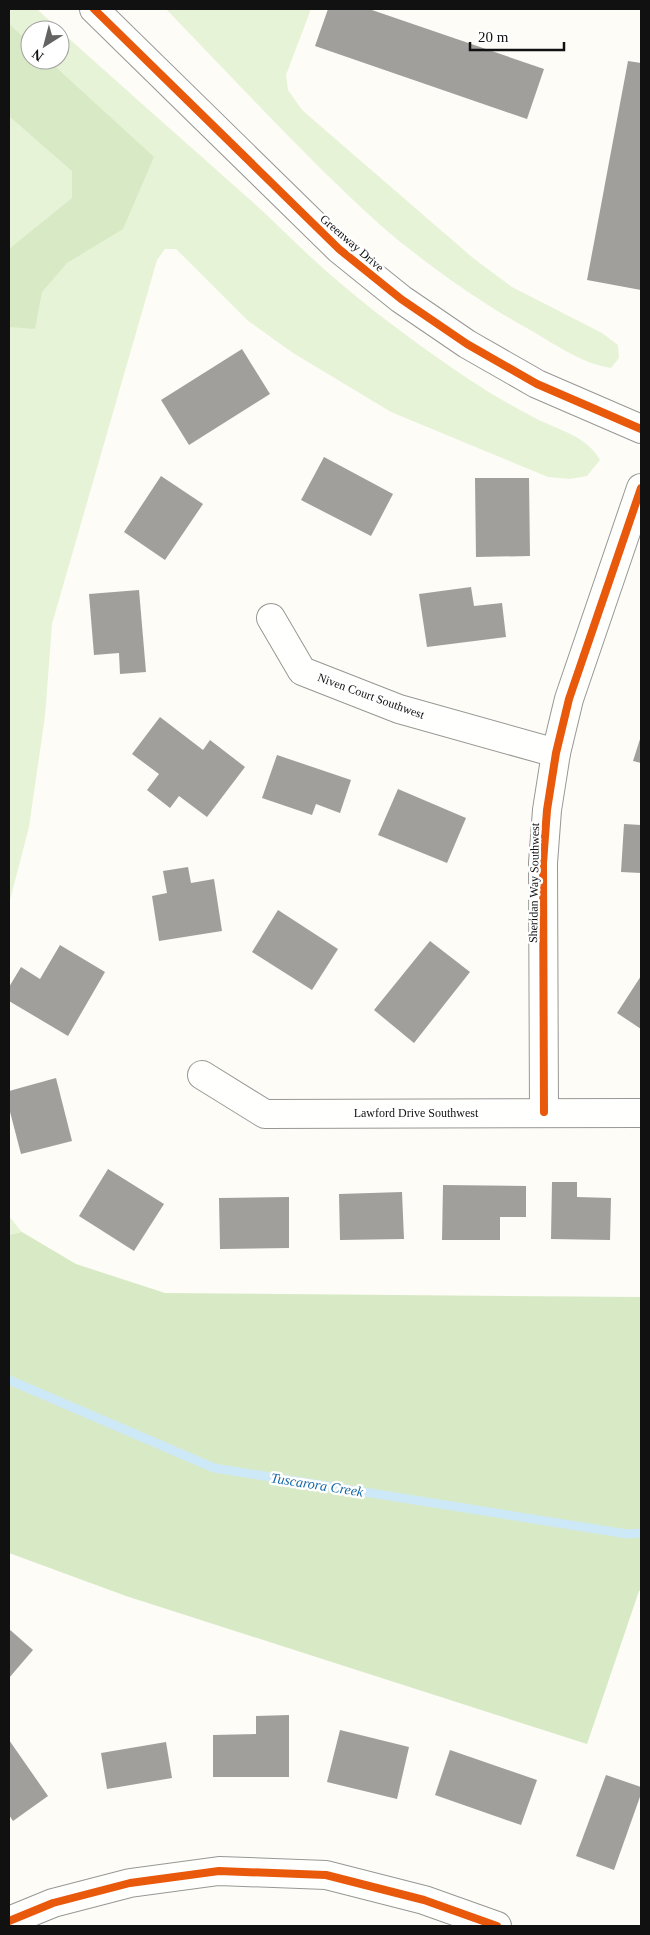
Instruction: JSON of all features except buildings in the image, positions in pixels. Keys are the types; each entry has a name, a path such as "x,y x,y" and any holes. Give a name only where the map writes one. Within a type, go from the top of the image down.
{"street":[{"name":"Greenway Drive","path":"94,9 339,249 401,300 468,344 537,384 641,429"},
{"name":"Sheridan Way Southwest","path":"544,1112 543,863 547,810 556,754 569,699 641,488"},
{"name":"Niven Court Southwest","path":"271,618 302,671 399,709 556,754"},
{"name":"Lawford Drive Southwest","path":"202,1075 265,1114 641,1113"},
{"path":"9,1921 53,1903 130,1883 219,1871 326,1876 424,1900 497,1926"}],"green space":[{"path":"9,9 37,9 49,20 20,20 20,70 70,70 70,39 257,206 328,273 373,310 435,356 484,389 535,418 580,439 588,445 600,460 587,476 570,479 548,477 391,412 293,353 247,320 176,249 165,249 157,260 52,624 45,716 29,827 9,904"},
{"path":"166,9 311,9 286,75 288,90 302,110 473,258 512,287 602,333 618,345 619,358 611,368 590,362 570,353 516,322 426,262 376,221 319,167"},
{"path":"9,24 20,34 20,70 59,70 154,157 123,229 67,263 42,292 35,329 9,327 9,249 72,198 72,171 9,116"},
{"path":"9,1216 21,1231 22,1232 9,1235"},
{"path":"22,1232 76,1264 165,1293 641,1297 641,1590 639,1591 587,1744 126,1596 9,1553 9,1235"}],"waterway":[{"name":"Tuscarora Creek","path":"9,1380 214,1468 627,1534 641,1533"}],"cycle path":[{"path":"94,9 339,249 401,299 467,344 537,384 641,429"},
{"path":"544,1112 543,863 547,810 556,753 569,699 641,488"},
{"path":"9,1921 53,1903 130,1883 219,1871 326,1875 424,1900 497,1926"}]}
